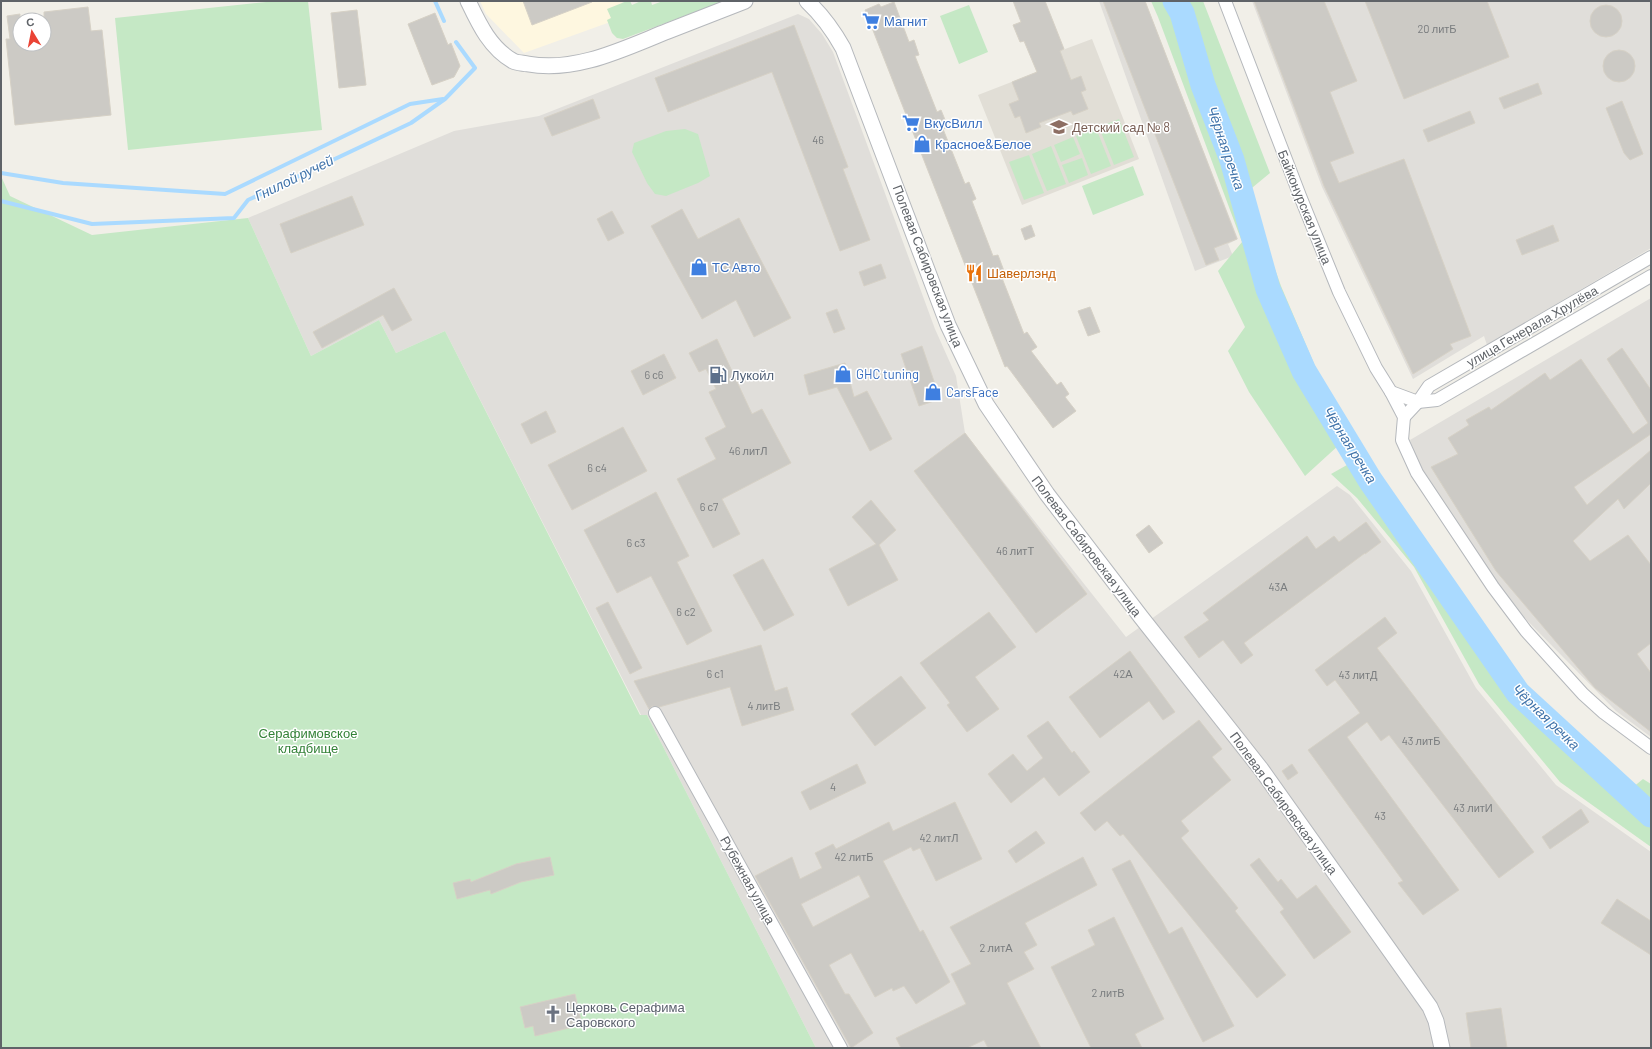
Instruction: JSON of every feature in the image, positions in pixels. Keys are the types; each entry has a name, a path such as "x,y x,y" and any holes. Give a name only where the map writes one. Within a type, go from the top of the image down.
{"street":[{"path":"468,1 479,26 501,53 515,62 555,66 578,63 605,56 745,1"},
{"name":"Полевая Сабировская улица","path":"807,1 820,13 832,28 843,48 948,325 986,404 1047,494 1141,618 1261,769 1430,1007 1436,1021 1442,1048"},
{"name":"Байконурская улица","path":"1225,1 1300,196 1339,292 1376,368 1391,392 1404,418"},
{"name":"улица Генерала Хрулёва","path":"1412,400 1429,386 1651,257"},
{"name":"улица Генерала Хрулёва","path":"1412,400 1437,400 1651,276"},
{"path":"1391,392 1412,400 1404,418 1402,440 1417,473 1476,563 1526,631 1583,694 1604,713 1651,748"},
{"name":"Рубежная улица","path":"655,713 841,1048"}],"shaded area":[{"path":"480,1 622,1 627,16 524,53 486,14"},
{"path":"1099,1 1145,1 1238,239 1228,244 1233,256 1195,271"},
{"path":"1252,1 1651,1 1651,248 1487,345 1484,336 1413,379 1322,187"},
{"path":"798,14 809,19 822,34 833,52 935,329 956,376 965,433 1126,637 1337,486 1350,495 1411,571 1476,688 1556,785 1651,852 1651,1048 816,1048 647,715 641,715 445,331 396,353 379,320 311,356 248,218 454,131 539,116"},
{"name":"Детский сад № 8","path":"1092,39 1139,159 1022,205 978,95 1037,72 1033,61"},
{"path":"1651,298 1651,737 1616,711 1511,604 1418,462 1410,440"}],"green space":[{"path":"276,1 308,1 322,130 128,150 115,18"},
{"path":"630,1 632,5 641,1 651,1 652,5 663,1 724,1 623,39 617,38 612,33 607,20 611,18 607,9"},
{"path":"1151,1 1203,1 1270,173 1247,192 1281,286 1315,366 1351,434 1305,476 1249,392 1228,351 1245,327 1218,271 1242,242"},
{"path":"969,5 988,52 959,64 940,16"},
{"path":"1119,119 1134,157 1114,165 1099,127"},
{"path":"1096,128 1111,166 1091,174 1076,136"},
{"path":"685,129 698,134 710,176 698,183 666,196 655,194 647,183 632,152 634,143 666,131"},
{"path":"1073,137 1080,154 1061,162 1054,145"},
{"path":"1051,146 1066,184 1047,191 1032,154"},
{"path":"1029,155 1044,193 1024,200 1009,162"},
{"path":"1082,158 1088,175 1069,183 1062,165"},
{"path":"1133,166 1144,195 1093,215 1082,186"},
{"name":"Серафимовское кладбище","path":"1,176 10,196 92,235 248,218 311,356 379,320 396,353 445,331 640,715 647,715 816,1048 1,1048"},
{"path":"1354,461 1514,695 1594,771 1651,819 1651,847 1560,782 1479,684 1414,567 1357,498 1331,474"},
{"path":"1643,779 1651,784 1651,803 1632,788"}],"building":[{"path":"523,1 592,1 592,2 532,25"},
{"path":"1013,1 1045,1 1064,49 1060,51 1071,80 1081,76 1086,90 1081,92 1088,109 1073,115 1071,111 1039,123 1041,127 1026,133 1020,116 1015,118 1009,104 1019,100 1012,82 1037,72 1024,41 1020,42 1013,25 1021,22"},
{"path":"1103,1 1145,1 1237,239 1214,248 1219,260 1206,265"},
{"path":"1254,1 1324,1 1357,81 1330,92 1354,153 1330,162 1339,183 1404,159 1471,336 1450,344 1453,349 1413,374 1324,186"},
{"path":"1365,1 1487,1 1509,57 1404,99"},
{"path":"894,2 909,42 914,40 919,55 915,56 937,112 941,110 948,127 943,129 965,184 969,182 976,199 972,201 993,256 998,255 1004,271 1000,273 1024,334 1027,332 1037,347 1031,351 1057,385 1061,382 1069,394 1065,397 1076,411 1053,428 1007,366 1005,367 865,10 879,4 881,7"},
{"path":"1606,5 1615,8 1619,12 1622,21 1619,30 1615,34 1606,37 1597,34 1593,30 1590,21 1593,12 1597,8"},
{"path":"88,7 91,31 102,30 111,115 15,125 6,39 10,39 7,16 12,15 12,52 52,52 52,12 44,12"},
{"path":"357,10 366,85 339,88 331,13"},
{"path":"435,13 448,45 451,43 460,66 454,77 432,85 408,24"},
{"path":"794,25 848,167 843,169 870,240 840,251 772,72 668,112 655,78"},
{"path":"1619,50 1628,53 1632,57 1635,66 1632,75 1628,79 1619,82 1610,79 1606,75 1603,66 1606,57 1610,53"},
{"path":"1538,83 1542,94 1504,109 1499,98"},
{"path":"593,99 600,118 552,136 544,118"},
{"path":"1622,101 1643,154 1630,160 1624,153 1606,108"},
{"path":"1470,111 1475,123 1428,142 1423,130"},
{"path":"352,196 364,225 291,253 280,224"},
{"path":"682,209 698,239 739,218 791,318 754,337 736,300 702,319 651,226"},
{"path":"612,211 624,233 608,241 597,219"},
{"path":"1031,225 1035,236 1025,240 1021,229"},
{"path":"1553,225 1559,241 1522,255 1516,240"},
{"path":"881,264 886,278 864,286 859,272"},
{"path":"394,288 412,320 392,331 383,315 322,348 313,332"},
{"path":"1090,307 1100,332 1088,336 1078,311"},
{"path":"837,309 845,329 834,333 826,313"},
{"path":"717,339 752,414 762,409 791,463 722,499 740,534 713,548 677,479 716,459 705,438 726,427 709,392 716,389 706,369 699,372 689,353"},
{"path":"922,346 940,399 919,406 901,354"},
{"path":"1622,348 1651,390 1651,434 1574,487 1587,505 1651,450 1651,483 1624,509 1618,499 1573,541 1590,561 1628,535 1651,565 1651,643 1637,654 1651,673 1651,732 1595,688 1496,571 1431,467 1458,454 1448,438 1469,425 1466,420 1489,407 1491,410 1545,373 1550,380 1581,359 1633,434 1648,423 1607,359"},
{"path":"664,354 676,378 643,395 631,371"},
{"path":"845,363 854,397 867,391 892,439 870,451 837,387 809,395 804,375"},
{"path":"546,411 556,432 531,444 521,424"},
{"path":"623,427 647,471 572,510 548,465"},
{"path":"965,433 1087,594 1036,633 914,471"},
{"path":"656,492 689,556 677,562 712,631 687,645 651,576 617,593 584,530"},
{"path":"871,500 896,530 879,545 898,580 848,606 829,569 876,544 852,517"},
{"path":"1366,522 1381,542 1244,643 1253,655 1241,664 1223,640 1199,658 1184,637 1209,620 1203,613 1307,536 1316,549 1334,536 1339,542"},
{"path":"1149,525 1163,543 1149,553 1136,535"},
{"path":"763,559 794,615 764,631 733,575"},
{"path":"608,602 642,668 630,674 596,608"},
{"path":"989,612 1016,647 975,677 999,709 967,732 947,705 950,703 920,663"},
{"path":"1385,617 1397,633 1377,648 1534,852 1499,878 1389,735 1381,741 1367,722 1347,737 1459,890 1423,915 1398,883 1403,881 1308,750 1360,713 1335,680 1327,686 1315,670"},
{"path":"761,645 775,691 787,687 794,710 742,726 730,687 659,707 652,706 649,709 634,681"},
{"path":"1130,651 1175,712 1163,720 1149,701 1100,738 1069,697"},
{"path":"901,676 926,708 875,746 851,714"},
{"path":"1199,720 1222,749 1212,757 1231,780 1181,821 1189,831 1181,838 1238,908 1235,911 1286,975 1257,998 1123,834 1120,836 1107,821 1095,831 1080,813"},
{"path":"1048,721 1072,753 1074,751 1090,772 1059,796 1044,777 1011,803 988,774 1013,754 1027,771 1043,758 1027,736"},
{"path":"857,764 866,783 810,810 801,792"},
{"path":"1292,764 1298,773 1288,780 1282,771"},
{"path":"955,802 982,859 936,881 920,848 913,851 911,847 883,861 920,932 923,930 950,982 916,1004 904,986 893,991 892,988 875,997 851,953 829,965 845,994 849,994 873,1033 851,1048 755,876 792,857 800,879 822,868 815,853 833,844 836,849 889,822 893,831","holes":["859,875 870,897 813,927 801,904"]},
{"path":"1581,809 1589,822 1550,849 1542,837"},
{"path":"1036,831 1045,843 1016,863 1008,851"},
{"path":"550,857 554,875 521,882 491,894 490,890 457,899 453,883 470,879 471,882 516,864"},
{"path":"1083,857 1097,885 1025,923 1037,945 1024,952 1034,969 1007,983 1041,1048 988,1048 984,1040 967,1048 901,1048 896,1038 966,1004 951,974 971,964 950,927"},
{"path":"1259,858 1278,882 1281,879 1297,899 1316,885 1351,932 1314,959 1280,912 1284,909 1250,865"},
{"path":"1130,860 1169,934 1182,927 1234,1026 1203,1042 1112,869"},
{"path":"1617,899 1651,921 1651,955 1601,923"},
{"path":"1114,917 1164,1019 1135,1034 1142,1048 1091,1048 1051,967 1095,945 1088,930"},
{"name":"Церковь Серафима Саровского","path":"575,994 582,1025 535,1036 533,1026 525,1028 520,1007"},
{"path":"1501,1008 1507,1048 1471,1048 1466,1013"}],"waterway":[{"path":"435,1 444,21"},
{"name":"Чёрная речка","path":"1175,1 1182,13 1203,85 1232,160 1268,289 1304,371 1370,480 1518,693 1651,815"},
{"name":"Гнилой ручей","path":"1,201 92,224 234,218 248,200 411,123 445,99 475,68 456,42"},
{"path":"1,173 63,183 225,194 410,104 443,99"}],"place":[{"name":"Магнит","path":"871,21"},
{"name":"ВкусВилл","path":"911,123"},
{"name":"Детский сад № 8","path":"1059,127"},
{"name":"Красное&Белое","path":"922,144"},
{"name":"ТС Авто","path":"699,267"},
{"name":"Шаверлэнд","path":"974,273"},
{"name":"GHC tuning","path":"843,374"},
{"name":"Лукойл","path":"718,375"},
{"name":"CarsFace","path":"933,392"},
{"name":"Церковь Серафима Саровского","path":"553,1014"}]}
